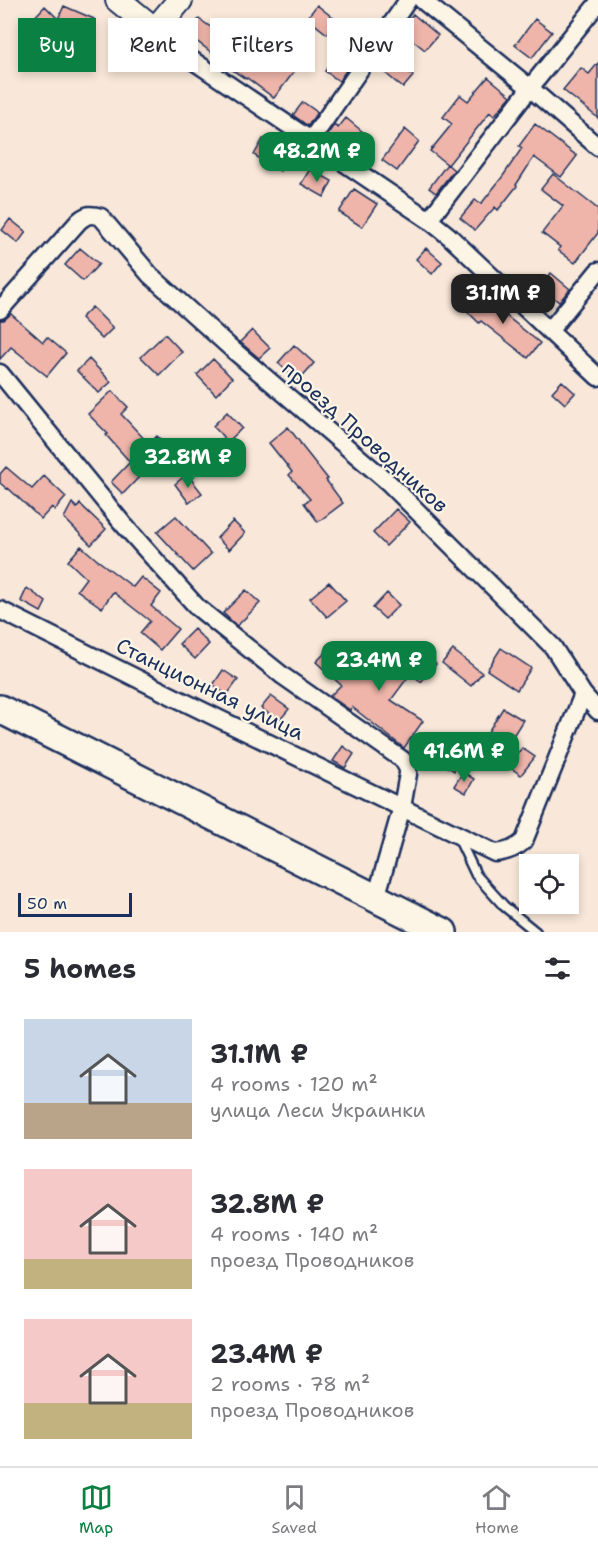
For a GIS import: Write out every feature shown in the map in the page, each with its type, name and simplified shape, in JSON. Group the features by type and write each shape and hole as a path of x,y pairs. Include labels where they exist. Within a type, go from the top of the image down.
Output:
{"main road":[{"path":"118,0 140,18"},
{"path":"165,18 180,0"},
{"path":"0,709 443,932"}],"street":[{"path":"311,140 408,0"},
{"path":"422,0 598,147"},
{"path":"429,220 598,3"},
{"path":"198,64 429,220 449,236 598,377"},
{"name":"проезд Проводников","path":"0,310 79,221 87,215 101,216 150,275 232,349 389,483 553,647 583,694 598,711"},
{"path":"549,330 598,271"},
{"path":"0,373 123,524 197,607 283,676 403,760 408,774 402,807 376,898"},
{"name":"Станционная улица","path":"0,610 174,698 495,853 516,848 524,841 583,694"}],"lane":[{"path":"456,834 476,875 504,906 536,932"}],"building":[{"path":"317,5 333,18 327,18 327,34 315,24 315,18 307,18"},
{"path":"45,6 57,18 34,18"},
{"path":"64,6 92,18 58,18"},
{"path":"413,14 438,35 425,50 414,41 414,18 410,18"},
{"path":"535,19 552,32 532,58 515,45"},
{"path":"198,20 210,27 210,51 198,42"},
{"path":"598,63 598,118 563,90 581,68 589,74"},
{"path":"327,68 327,72 345,72 339,81 325,71"},
{"path":"235,72 294,72 274,98"},
{"path":"384,72 408,72 413,76 403,88"},
{"path":"488,77 511,96 494,116 490,112 448,165 430,151 452,124 443,117 460,95 468,101"},
{"path":"303,102 317,112 308,126 293,115"},
{"path":"346,118 368,136 352,155 327,135 334,125 338,128"},
{"path":"535,124 577,156 561,177 534,157 517,186 498,210 495,207 475,230 460,218 475,200 481,204 522,148 519,146"},
{"path":"405,129 419,141 397,171 382,160"},
{"path":"263,139 289,155 280,171 254,155"},
{"path":"447,164 454,170 436,193 429,188"},
{"path":"310,169 332,181 324,197 301,184"},
{"path":"553,174 598,209 598,233 575,263 558,250 560,247 542,233 563,206 541,189"},
{"path":"354,189 377,204 362,227 339,212"},
{"path":"10,219 26,232 18,243 2,230"},
{"path":"80,248 99,264 83,281 65,265"},
{"path":"426,248 442,262 432,274 416,259"},
{"path":"551,273 570,289 559,302 539,286"},
{"path":"489,291 500,302 495,307 540,343 528,358 481,321 479,323 468,312"},
{"path":"92,307 113,328 102,339 81,318"},
{"path":"11,314 43,342 47,337 66,353 47,376 11,347 0,359 0,320 4,320"},
{"path":"252,330 270,348 259,358 240,342"},
{"path":"165,334 182,352 159,375 141,357"},
{"path":"294,345 314,363 298,381 278,363"},
{"path":"89,359 111,382 99,393 77,371"},
{"path":"213,359 232,378 216,395 197,375"},
{"path":"562,381 575,393 565,404 552,392"},
{"path":"112,391 128,407 121,414 149,444 157,436 167,446 138,474 140,476 123,494 111,482 130,462 106,435 108,434 88,414"},
{"path":"227,412 242,428 228,442 213,426"},
{"path":"288,427 328,479 326,480 343,503 318,522 304,503 310,499 289,475 292,472 269,443"},
{"path":"6,467 32,489 44,476 66,497 55,510 52,507 41,519 0,483 0,474"},
{"path":"187,474 202,493 189,503 175,484"},
{"path":"72,503 77,508 80,504 106,529 91,545 64,518"},
{"path":"396,509 410,522 386,546 373,533"},
{"path":"176,516 211,554 193,571 157,532"},
{"path":"233,521 245,533 229,550 217,538"},
{"path":"81,546 133,587 141,577 161,593 151,606 178,629 160,650 140,633 150,621 113,592 102,608 77,590 86,578 68,561"},
{"path":"329,582 346,601 327,617 310,598"},
{"path":"27,588 46,602 41,612 21,601"},
{"path":"246,590 260,603 237,626 223,613"},
{"path":"387,593 399,605 385,619 373,608"},
{"path":"194,629 209,644 195,659 179,644"},
{"path":"414,645 436,664 421,682 411,673 391,700 423,721 404,748 352,707 350,710 330,696 341,685 316,662 330,648 353,670 357,665 377,683 383,675 387,677"},
{"path":"501,648 531,668 517,690 487,670"},
{"path":"453,650 482,673 471,686 442,663"},
{"path":"223,670 238,680 227,695 213,685"},
{"path":"271,696 289,709 279,721 261,708"},
{"path":"503,708 523,720 506,747 486,735"},
{"path":"457,737 470,744 454,771 442,763"},
{"path":"343,746 354,754 345,768 333,761"},
{"path":"522,748 535,757 521,775 508,766"},
{"path":"463,772 474,779 466,793 454,786"}]}
